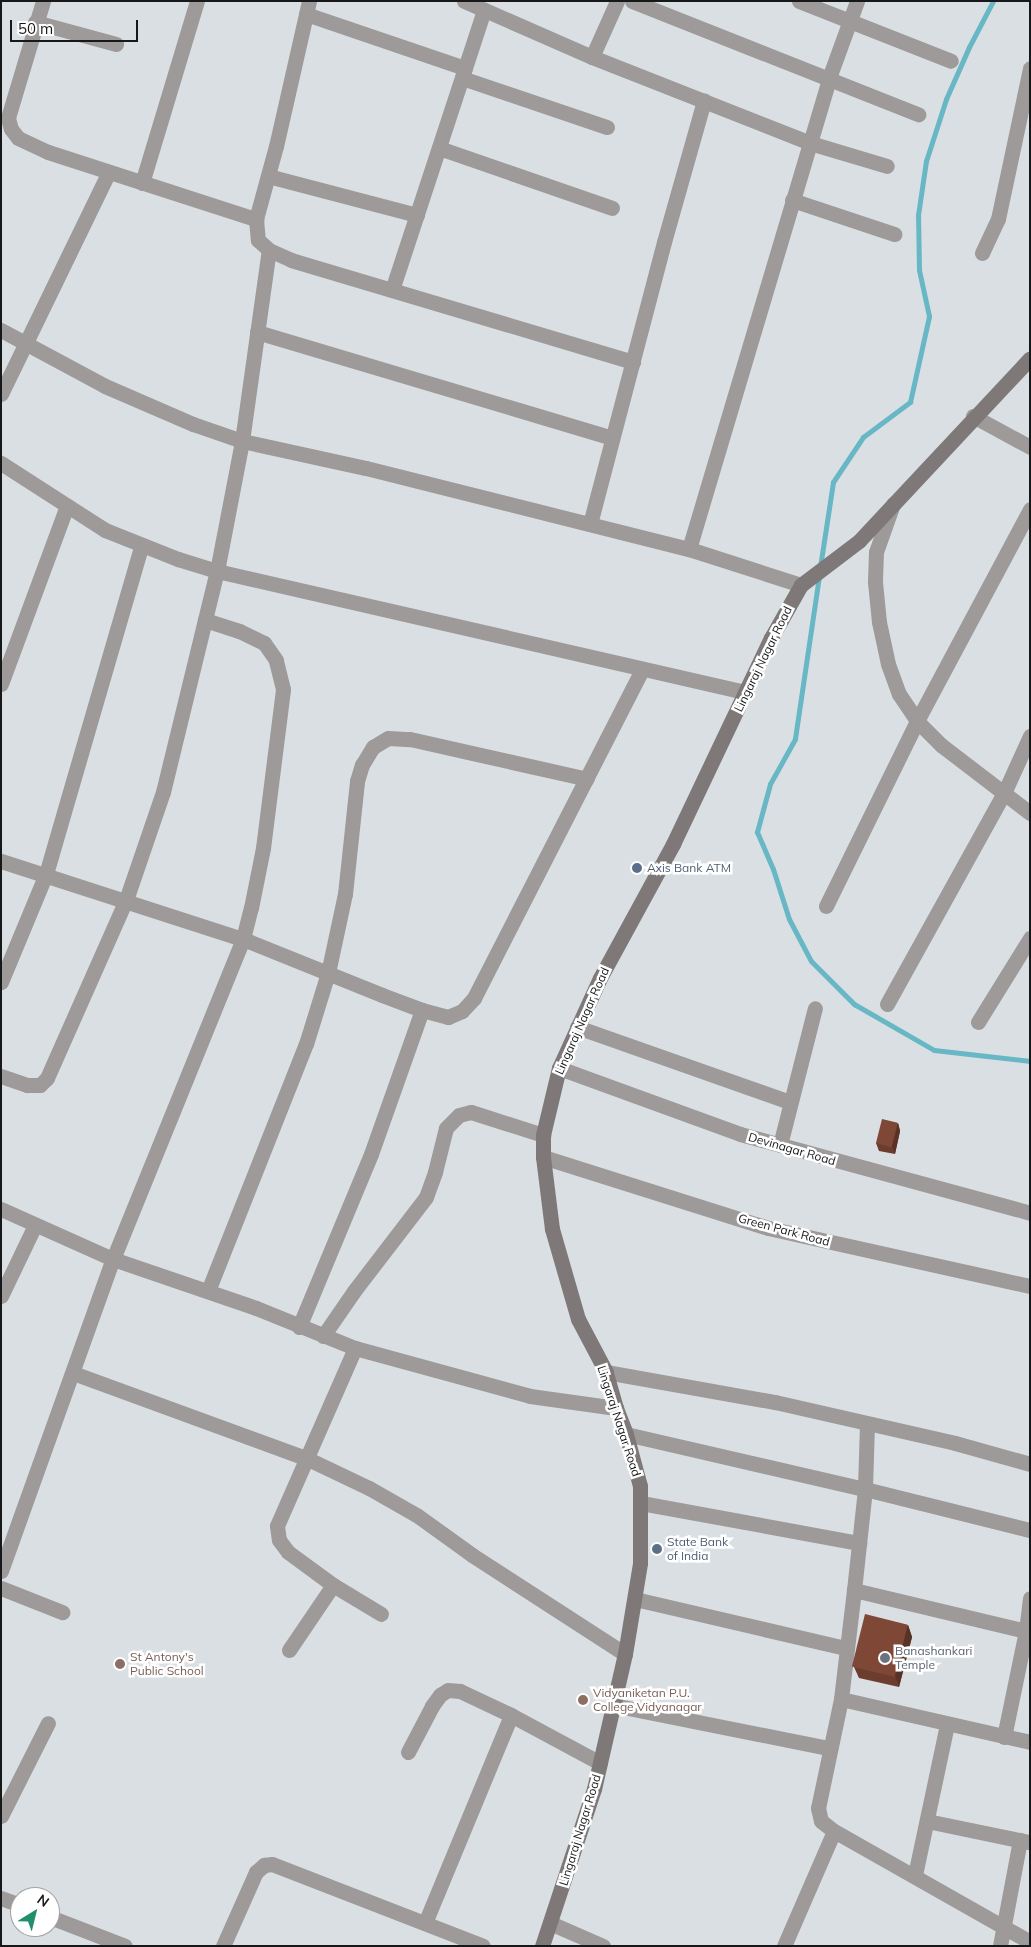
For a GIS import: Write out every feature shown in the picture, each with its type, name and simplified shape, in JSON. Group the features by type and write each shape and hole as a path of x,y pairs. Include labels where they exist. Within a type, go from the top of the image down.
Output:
{"street":[{"path":"43,1 35,22 8,118 11,129 18,138 32,146 256,220"},
{"path":"142,183 197,1"},
{"path":"464,1 592,57 810,143 887,166"},
{"path":"592,57 617,1"},
{"path":"632,1 918,114"},
{"path":"799,1 951,61"},
{"path":"689,549 829,78 857,1"},
{"path":"607,127 464,73 307,8 256,220 258,240 269,250 291,260 633,362"},
{"path":"392,290 484,10"},
{"path":"35,22 116,44"},
{"path":"982,253 998,219 1030,68"},
{"path":"590,524 704,101"},
{"path":"439,148 612,208"},
{"path":"1,394 109,172"},
{"path":"268,176 417,215"},
{"path":"792,200 894,234"},
{"path":"1,1076 27,1085 40,1085 47,1078 126,900 163,792 217,571 242,441 269,250"},
{"path":"1,330 105,386 193,424 242,441 375,471 590,524 807,581"},
{"path":"257,332 612,438"},
{"name":"Lingaraj Nagar Road","path":"542,1946 594,1789 625,1654 640,1563 640,1486 606,1372 578,1319 552,1229 543,1157 543,1134 559,1068 600,978 695,800 782,618 807,581 859,541 973,416 1030,358"},
{"path":"973,416 1030,447"},
{"path":"1,463 104,530 141,546 217,571 441,620 745,692"},
{"path":"893,504 876,552 875,582 878,612 888,664 899,694 917,721 941,745 1030,813"},
{"path":"1,684 67,506"},
{"path":"826,906 917,721 1030,509"},
{"path":"1,982 46,874 141,546"},
{"path":"1,1571 113,1259 243,938 263,848 283,689 276,660 264,643 239,631 205,620"},
{"path":"1,861 243,938 422,1010 448,1017 462,1011 474,998 642,669"},
{"path":"886,1004 1004,793 1030,736"},
{"path":"208,1292 306,1044 328,973 345,894 357,781 362,765 373,748 388,738 410,739 587,779"},
{"path":"978,1022 1030,938"},
{"path":"780,1146 815,1008"},
{"path":"299,1327 371,1154 422,1010"},
{"path":"577,1027 790,1102"},
{"name":"Devinagar Road","path":"559,1068 740,1134 1030,1214"},
{"path":"324,1336 354,1291 426,1198 435,1172 446,1128 459,1115 471,1112 543,1134"},
{"name":"Green Park Road","path":"543,1157 768,1228 1030,1286"},
{"path":"1,1209 113,1259 256,1308 299,1327 355,1348 530,1396 616,1408"},
{"path":"1,1296 36,1225"},
{"path":"355,1348 308,1459 277,1526 279,1540 288,1552 333,1585 381,1614"},
{"path":"606,1372 775,1402 955,1443 1030,1464"},
{"path":"73,1373 308,1459 370,1488 418,1516 472,1555 625,1654"},
{"path":"867,1424 865,1489 854,1590 841,1700 829,1748 818,1808 821,1821 834,1831 915,1875 1004,1929 1030,1942"},
{"path":"626,1434 865,1489 1030,1530"},
{"path":"641,1503 859,1543"},
{"path":"289,1650 333,1585"},
{"path":"1,1588 62,1612"},
{"path":"854,1590 1028,1632"},
{"path":"1004,1737 1028,1632 1030,1598"},
{"path":"635,1599 846,1648"},
{"path":"408,1752 432,1706 440,1695 448,1690 460,1691 511,1715 600,1763"},
{"path":"841,1700 1030,1742"},
{"path":"613,1705 829,1748"},
{"path":"425,1923 511,1715"},
{"path":"1,1816 48,1723"},
{"path":"915,1875 947,1724"},
{"path":"927,1821 1025,1841 1000,1946"},
{"path":"784,1946 834,1831"},
{"path":"223,1946 256,1872 264,1865 272,1864 484,1946"},
{"path":"60,1921 126,1946"},
{"path":"550,1923 603,1946"}],"building":[{"path":"882,1119 898,1123 891,1147 876,1143"},
{"name":"Banashankari Temple","path":"865,1614 908,1625 895,1677 852,1666"}],"waterway":[{"path":"820,567 833,482 863,437 910,402 929,316 919,270 918,215 926,161 946,99 969,47 993,1"},
{"path":"819,576 795,739 770,784 757,832 773,869 789,919 811,961 854,1004 934,1050 1030,1061"}],"place":[{"name":"Axis Bank ATM","path":"637,868"},
{"name":"State Bank of India","path":"657,1549"},
{"name":"Banashankari Temple","path":"885,1658"},
{"name":"St Antony's Public School","path":"120,1664"},
{"name":"Vidyaniketan P.U. College Vidyanagar","path":"583,1700"}]}
